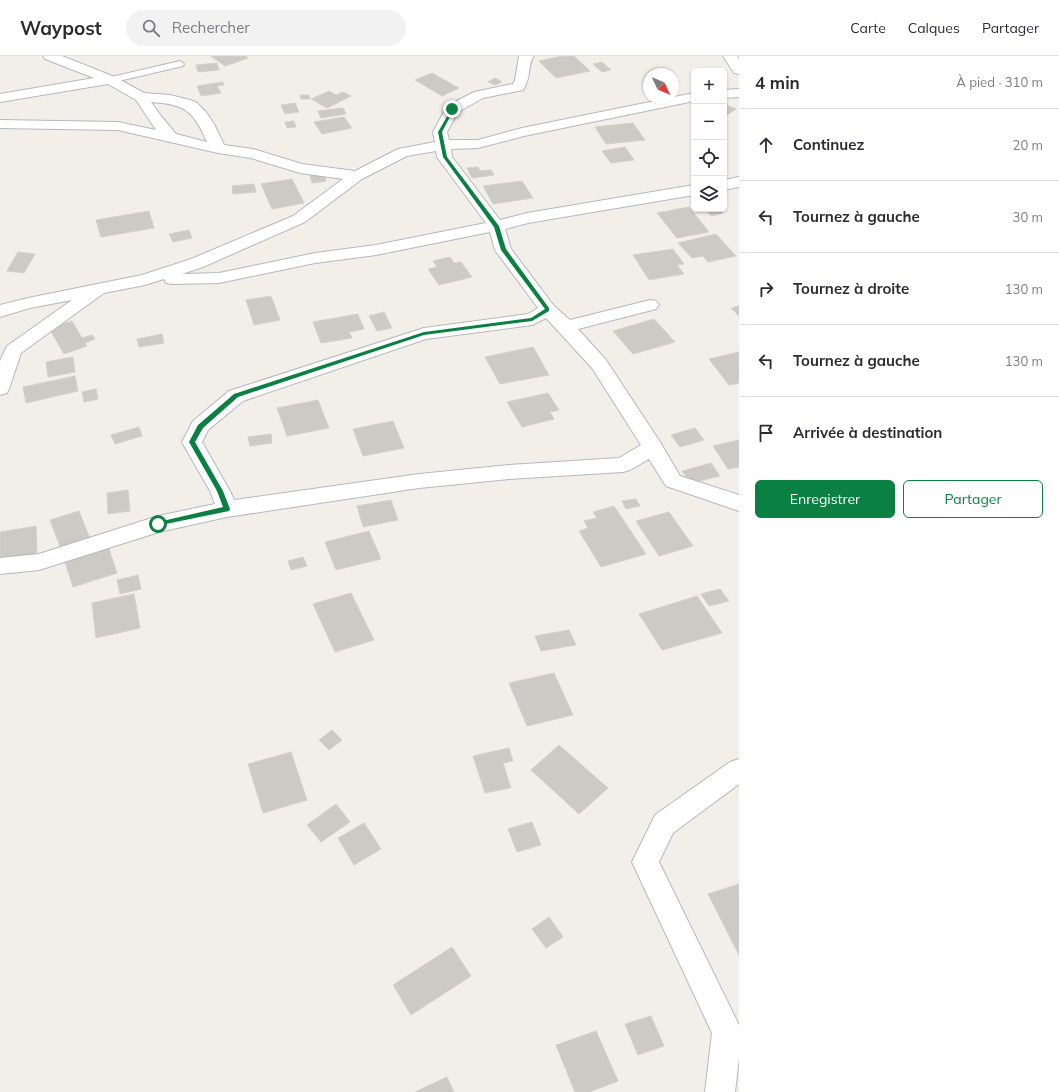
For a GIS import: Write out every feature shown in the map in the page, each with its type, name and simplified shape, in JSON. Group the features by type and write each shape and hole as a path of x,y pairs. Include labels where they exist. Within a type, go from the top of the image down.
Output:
{"street":[{"path":"50,56 110,80 140,97 182,102 197,110 208,127 218,149"},
{"path":"527,56 525,57 522,80 518,87 478,95 452,109 440,132 445,157 496,226 503,250 548,310 566,327 599,364 673,482 739,503"},
{"path":"730,56 739,70"},
{"path":"0,98 110,80"},
{"path":"727,94 739,93"},
{"path":"140,97 171,137"},
{"path":"0,311 28,303 145,280 197,264 299,219 357,176 403,152 443,145 478,144 522,132 691,98"},
{"path":"0,124 118,126 218,149 253,154 300,168 357,176"},
{"path":"727,184 739,182"},
{"path":"145,280 220,278 315,258 376,250 542,216 691,191"},
{"path":"0,389 13,350 99,289"},
{"path":"566,327 650,305"},
{"path":"227,509 220,491 192,442 200,426 236,396 424,334 532,319 548,310"},
{"path":"0,566 39,562 158,524 227,509 419,481 509,472 623,466 653,448"},
{"path":"720,1092 727,1032 646,862 664,824 739,770"}],"lane":[{"path":"110,80 180,64"}],"building":[{"path":"211,56 246,56 248,58 225,66"},
{"path":"562,56 574,56 590,71 556,78 539,61"},
{"path":"602,62 611,70 602,72 593,64"},
{"path":"217,63 219,70 198,72 196,65"},
{"path":"432,73 459,88 442,96 415,80"},
{"path":"495,78 502,82 495,85 488,82"},
{"path":"223,82 224,85 217,86 221,93 201,96 197,86"},
{"path":"329,91 336,95 343,92 351,96 327,108 311,99"},
{"path":"300,95 309,95 310,99 301,99"},
{"path":"295,103 299,112 285,114 281,105"},
{"path":"727,105 736,109 727,115"},
{"path":"343,108 346,114 321,118 318,111"},
{"path":"344,117 352,128 322,134 314,122"},
{"path":"294,121 296,127 287,128 285,122"},
{"path":"633,123 645,140 606,144 595,127"},
{"path":"625,147 634,160 611,163 602,151"},
{"path":"478,167 480,171 491,170 494,175 472,178 467,168"},
{"path":"324,174 326,181 312,183 310,176"},
{"path":"292,179 304,203 272,209 261,184"},
{"path":"522,181 533,198 493,204 483,186"},
{"path":"254,184 256,192 233,194 232,186"},
{"path":"689,207 691,212 693,212 709,232 677,238 657,213"},
{"path":"149,211 154,228 101,237 96,220"},
{"path":"708,212 723,213 711,216"},
{"path":"189,230 192,238 173,242 169,234"},
{"path":"716,234 736,256 708,262 703,256 692,258 678,243"},
{"path":"673,249 684,264 677,265 684,274 649,280 633,255"},
{"path":"18,252 35,254 24,273 7,271"},
{"path":"450,257 454,263 461,262 472,277 439,285 428,269 437,267 433,261"},
{"path":"271,296 280,320 254,325 246,300"},
{"path":"739,306 739,316 731,308"},
{"path":"384,312 392,328 377,331 369,316"},
{"path":"358,314 364,329 349,332 352,338 321,343 313,322"},
{"path":"654,319 675,342 633,354 613,331"},
{"path":"72,321 82,338 92,335 95,339 85,343 87,346 64,354 49,328"},
{"path":"162,334 164,343 139,347 137,339"},
{"path":"533,347 549,375 500,384 485,357"},
{"path":"739,352 739,383 729,385 709,359"},
{"path":"73,357 75,372 48,377 46,362"},
{"path":"75,376 78,391 26,403 23,387"},
{"path":"96,389 98,399 84,402 82,392"},
{"path":"548,393 559,410 550,412 554,419 522,427 507,402"},
{"path":"318,400 329,428 287,436 277,408"},
{"path":"393,421 404,448 363,456 353,429"},
{"path":"139,427 142,436 115,444 111,435"},
{"path":"695,428 704,440 680,447 671,435"},
{"path":"271,434 272,443 250,446 248,437"},
{"path":"739,440 739,467 728,469 713,446"},
{"path":"711,463 720,476 691,483 682,471"},
{"path":"128,490 130,511 108,514 107,493"},
{"path":"636,499 640,506 626,509 622,501"},
{"path":"391,500 398,520 363,527 357,506"},
{"path":"614,506 646,554 601,567 579,531 588,528 584,521 597,518 593,512"},
{"path":"79,511 90,539 61,549 50,520"},
{"path":"669,512 693,546 659,556 636,521"},
{"path":"36,526 37,554 0,561 0,532"},
{"path":"369,531 381,559 336,570 325,542"},
{"path":"108,546 117,573 73,587 64,559"},
{"path":"303,557 307,566 291,570 288,561"},
{"path":"138,575 141,589 120,594 117,580"},
{"path":"720,589 729,601 709,606 701,594"},
{"path":"351,593 374,640 335,652 313,604"},
{"path":"134,594 140,628 96,638 92,603"},
{"path":"697,596 722,633 662,650 639,614"},
{"path":"569,630 576,645 541,651 535,636"},
{"path":"554,673 573,715 527,726 509,683"},
{"path":"332,730 342,740 329,750 319,740"},
{"path":"559,745 608,788 579,814 531,770"},
{"path":"509,748 513,761 503,763 511,788 485,793 473,756"},
{"path":"291,752 307,800 263,813 248,764"},
{"path":"336,804 350,822 321,842 307,825"},
{"path":"532,822 541,845 517,852 508,829"},
{"path":"364,823 381,849 354,865 338,838"},
{"path":"739,884 739,955 708,894"},
{"path":"549,917 563,937 546,948 532,929"},
{"path":"452,947 471,976 411,1015 393,985"},
{"path":"651,1016 664,1046 638,1055 625,1024"},
{"path":"596,1031 618,1081 589,1092 575,1092 556,1045"},
{"path":"447,1077 454,1092 415,1092"}],"route":[{"path":"158,524 227,509 220,491 192,442 200,426 236,396 424,334 532,319 548,310 503,250 496,226 445,157 440,132 452,109"}]}
